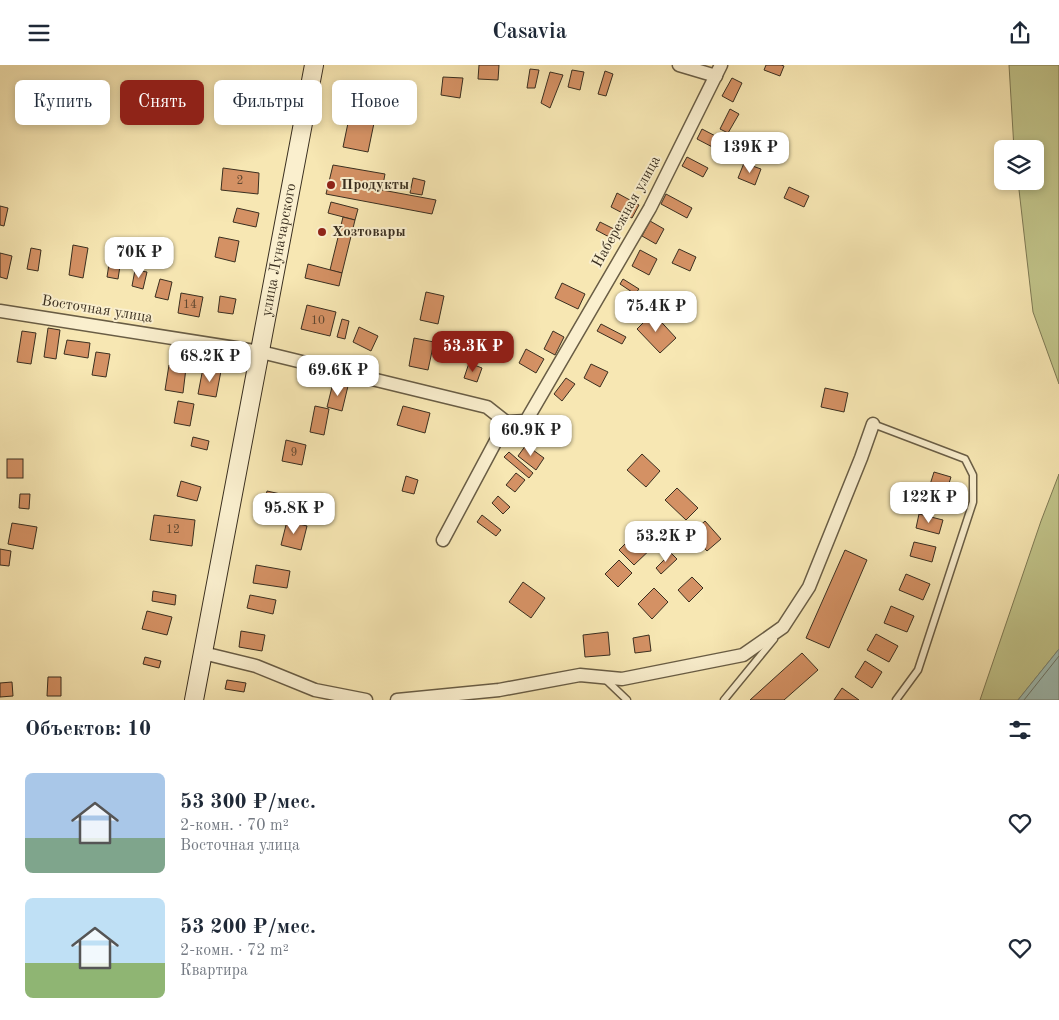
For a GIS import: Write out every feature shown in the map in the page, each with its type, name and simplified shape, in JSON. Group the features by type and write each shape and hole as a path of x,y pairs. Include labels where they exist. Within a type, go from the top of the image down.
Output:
{"main road":[{"name":"улица Луначарского","path":"194,700 314,65"}],"street":[{"path":"679,65 718,70"},
{"name":"Набережная улица","path":"506,422 526,421 650,207 718,70"},
{"name":"Восточная улица","path":"0,311 261,351 487,407 506,422"},
{"path":"444,539 506,422"},
{"path":"397,700 499,690 580,675 622,679 743,655 783,627 809,587 873,424"},
{"path":"203,653 256,666 316,690 366,700"}],"lane":[{"path":"873,424 965,459 973,475 973,503 918,670 896,700"},
{"path":"724,700 783,627"},
{"path":"603,677 627,700"}],"green space":[{"path":"1009,65 1059,65 1059,384 1033,312 1019,190 1044,190 1044,140 1013,140"},
{"path":"1059,474 1059,649 1018,700 980,700 1041,521"}],"water":[{"path":"1059,649 1059,700 1018,700"}],"building":[{"path":"479,65 499,65 498,80 478,79"},
{"path":"766,65 784,66 780,76 764,70"},
{"path":"530,69 539,70 535,88 527,88"},
{"path":"572,70 584,72 580,90 568,87"},
{"path":"605,71 613,74 606,96 598,94"},
{"path":"550,72 563,75 550,108 541,103"},
{"path":"443,77 463,78 460,98 441,95"},
{"path":"732,78 742,83 733,102 722,96"},
{"path":"730,109 739,114 728,133 720,129"},
{"path":"348,125 374,125 368,152 343,147"},
{"path":"702,129 727,142 722,152 697,139"},
{"path":"687,157 708,168 703,177 682,166"},
{"path":"744,163 761,169 755,185 738,178"},
{"path":"333,165 385,174 382,190 436,200 432,214 326,194"},
{"path":"223,168 259,173 258,194 221,190"},
{"path":"413,178 425,181 422,195 410,193"},
{"path":"789,187 809,196 804,207 784,198"},
{"path":"617,193 639,205 632,218 611,207"},
{"path":"666,194 692,208 687,218 661,204"},
{"path":"331,202 358,209 355,220 328,213"},
{"path":"0,206 8,208 4,226 0,225"},
{"path":"237,208 259,213 256,227 233,222"},
{"path":"343,217 355,220 342,273 330,270"},
{"path":"650,221 664,229 656,244 642,236"},
{"path":"600,222 618,231 613,239 596,230"},
{"path":"219,237 239,241 235,262 215,257"},
{"path":"73,245 88,248 83,278 69,275"},
{"path":"31,248 41,250 38,271 27,269"},
{"path":"679,249 696,257 690,271 672,263"},
{"path":"640,250 657,259 649,275 632,266"},
{"path":"111,251 122,253 118,279 107,277"},
{"path":"0,253 12,256 7,279 0,277"},
{"path":"308,264 342,273 339,286 305,278"},
{"path":"135,270 147,272 143,289 132,286"},
{"path":"160,279 172,282 168,300 155,297"},
{"path":"623,279 639,289 635,294 620,284"},
{"path":"562,283 585,294 578,309 555,298"},
{"path":"426,292 444,296 438,324 420,320"},
{"path":"181,293 203,297 199,317 178,313"},
{"path":"220,296 236,299 233,314 218,312"},
{"path":"307,305 336,312 330,336 301,329"},
{"path":"653,313 676,338 660,353 637,329"},
{"path":"342,319 349,321 345,339 337,337"},
{"path":"601,324 626,337 622,344 597,331"},
{"path":"359,327 378,336 371,351 353,342"},
{"path":"48,328 60,330 56,359 44,357"},
{"path":"22,331 36,333 31,364 17,362"},
{"path":"553,331 564,337 555,355 544,349"},
{"path":"414,338 434,342 428,370 409,366"},
{"path":"67,340 90,343 88,358 64,354"},
{"path":"526,349 544,359 536,373 519,363"},
{"path":"96,352 110,354 106,377 92,375"},
{"path":"469,363 482,368 477,382 464,378"},
{"path":"591,364 608,372 600,387 584,378"},
{"path":"169,365 186,368 183,393 165,390"},
{"path":"203,368 221,371 216,397 198,394"},
{"path":"566,378 575,384 562,401 554,394"},
{"path":"333,383 348,386 342,411 327,407"},
{"path":"825,388 848,393 844,412 821,407"},
{"path":"178,401 194,404 190,426 174,423"},
{"path":"315,406 329,409 324,435 310,432"},
{"path":"403,406 430,413 425,433 397,425"},
{"path":"193,437 209,441 207,450 191,446"},
{"path":"286,440 306,445 302,465 282,461"},
{"path":"526,445 544,458 536,470 518,456"},
{"path":"509,452 533,473 529,478 504,457"},
{"path":"642,454 660,471 646,487 627,470"},
{"path":"7,459 23,459 23,478 7,478"},
{"path":"934,472 951,477 945,496 928,491"},
{"path":"516,473 525,480 515,492 506,485"},
{"path":"406,476 418,480 414,494 402,491"},
{"path":"181,481 201,487 197,501 177,496"},
{"path":"677,488 698,508 686,520 665,500"},
{"path":"267,491 285,495 280,517 262,513"},
{"path":"20,494 30,494 29,509 19,508"},
{"path":"498,496 510,507 503,514 492,503"},
{"path":"919,514 943,520 939,534 916,528"},
{"path":"154,515 195,520 192,546 150,540"},
{"path":"482,515 501,530 496,536 477,522"},
{"path":"287,521 307,526 301,550 281,545"},
{"path":"705,521 721,539 707,551 691,534"},
{"path":"12,523 37,527 33,549 8,544"},
{"path":"641,528 656,544 634,565 619,550"},
{"path":"914,542 936,547 932,562 910,556"},
{"path":"0,549 11,551 9,566 0,565"},
{"path":"845,550 867,560 829,648 806,638"},
{"path":"671,553 677,559 661,574 656,568"},
{"path":"619,560 632,573 618,587 605,574"},
{"path":"256,565 290,571 287,588 253,583"},
{"path":"906,574 930,584 923,600 899,590"},
{"path":"692,577 703,588 689,602 678,590"},
{"path":"523,582 545,598 531,618 509,602"},
{"path":"654,588 668,602 652,619 638,604"},
{"path":"153,591 176,595 175,605 152,601"},
{"path":"250,595 276,600 273,614 247,608"},
{"path":"891,606 914,616 907,632 884,623"},
{"path":"147,611 172,617 167,635 142,629"},
{"path":"241,631 265,635 262,651 239,647"},
{"path":"608,632 610,655 585,657 583,635"},
{"path":"876,634 898,646 889,662 867,650"},
{"path":"649,635 651,651 635,653 633,638"},
{"path":"802,653 818,670 784,700 750,700"},
{"path":"145,657 161,661 159,668 143,664"},
{"path":"865,661 882,672 872,688 855,677"},
{"path":"48,677 61,677 61,696 47,696"},
{"path":"227,680 246,683 244,692 225,689"},
{"path":"12,682 13,696 0,697 0,683"},
{"path":"842,688 859,700 834,700"}],"place":[{"name":"Продукты","path":"331,185"},
{"name":"Хозтовары","path":"322,232"}]}
